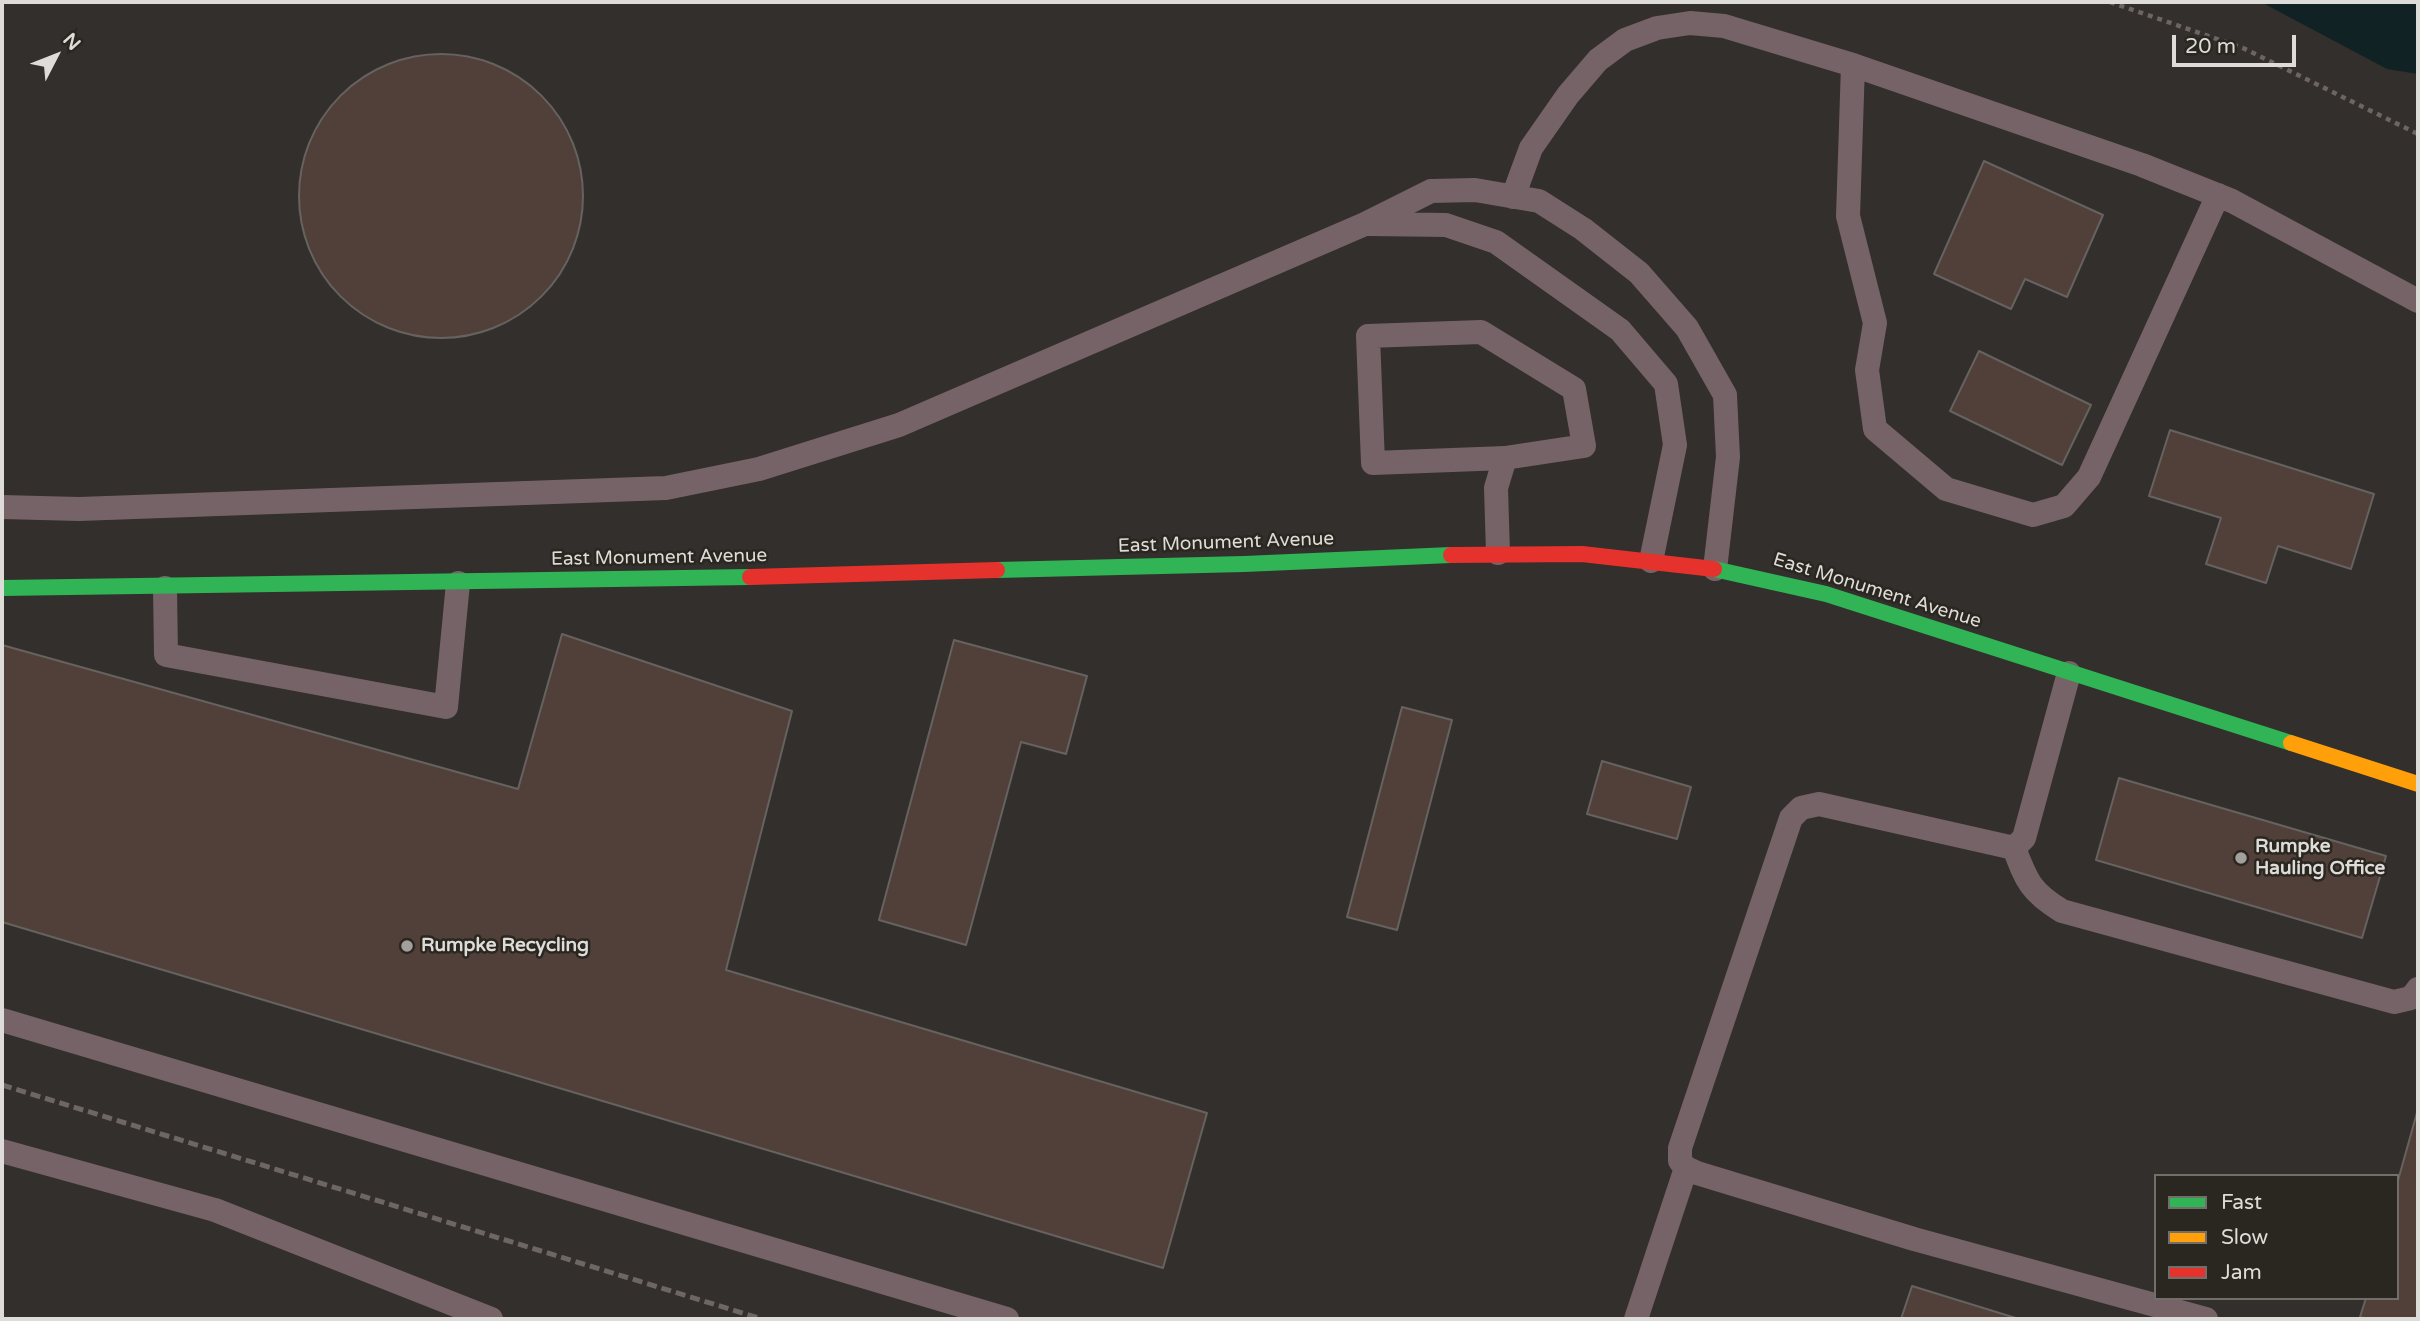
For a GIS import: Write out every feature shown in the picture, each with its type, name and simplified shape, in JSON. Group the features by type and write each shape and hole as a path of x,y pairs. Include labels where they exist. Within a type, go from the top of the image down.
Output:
{"street":[{"name":"East Monument Avenue","path":"2,589 458,583 1217,565 1498,553 1582,554 1715,569 1825,594 2418,784"}],"lane":[{"path":"1513,197 1531,148 1568,94 1598,60 1625,40 1657,28 1690,23 1724,26 1853,65 2142,165 2218,195 2418,301"},
{"path":"1853,65 1848,216 1875,323 1867,370 1875,429 1946,489 2033,514 2064,506 2089,477 2218,195"},
{"path":"2,507 79,509 666,488 746,472 899,425 1365,224 1431,191 1475,190 1539,201 1583,229 1639,273 1687,328 1725,395 1728,457 1715,569"},
{"path":"1365,224 1446,225 1496,242 1620,330 1666,384 1675,445 1651,561"},
{"path":"1481,332 1574,389 1584,446 1505,458 1373,463 1368,336 1481,332"},
{"path":"1498,553 1496,488 1505,458"},
{"path":"165,588 166,656 446,707 458,583"},
{"path":"2014,848 2024,838 2069,673"},
{"path":"2014,848 1819,804 1801,808 1791,818 1680,1148 1680,1161 1686,1168 1914,1239 2206,1319"},
{"path":"2014,848 2025,877 2039,897 2062,911 2393,1002 2411,998 2418,989"},
{"path":"2,1020 1007,1319"},
{"path":"2,1151 215,1210 491,1319"},
{"path":"1636,1319 1686,1168"}],"path":[{"path":"2110,2 2243,48 2418,134"}],"shaded area":[{"path":"2261,2 2418,2 2418,74 2387,69"}],"building":[{"path":"455,54 469,56 508,70 542,95 567,129 573,142 581,168 581,224 573,250 567,263 542,297 508,322 495,328 469,336 427,338 413,336 374,322 340,297 315,263 309,250 301,224 299,182 301,168 315,129 340,95 374,70 387,64 413,56"},
{"path":"1984,161 2103,215 2067,297 2025,279 2011,309 1934,274"},
{"path":"1979,351 2091,405 2062,465 1950,411"},
{"path":"2170,430 2374,494 2351,569 2278,546 2266,583 2206,564 2221,518 2149,496"},
{"name":"Rumpke Recycling","path":"562,634 792,711 726,970 1207,1113 1163,1268 2,922 2,645 518,789"},
{"path":"954,640 1087,676 1066,754 1021,742 966,945 879,920"},
{"path":"1402,707 1452,720 1397,930 1347,917"},
{"path":"1602,761 1691,787 1677,839 1587,814"},
{"name":"Rumpke Hauling Office","path":"2119,778 2386,856 2362,938 2096,860"},
{"path":"2418,1109 2418,1319 2367,1319 2360,1317 2365,1300 2399,1300 2399,1177"},
{"path":"1912,1286 2019,1319 1901,1319"}],"railway":[{"path":"2,1085 762,1319"}],"traffic: fast":[{"path":"997,570 1244,564 1451,555"},
{"path":"1714,569 1826,594 2291,743"},
{"path":"2,588 750,577"}],"traffic: slow":[{"path":"2291,743 2418,784"}],"traffic: jam":[{"path":"1451,555 1582,554 1714,569"},
{"path":"750,577 997,570"}],"place":[{"name":"Rumpke Hauling Office","path":"2241,858"},
{"name":"Rumpke Recycling","path":"407,946"}]}
